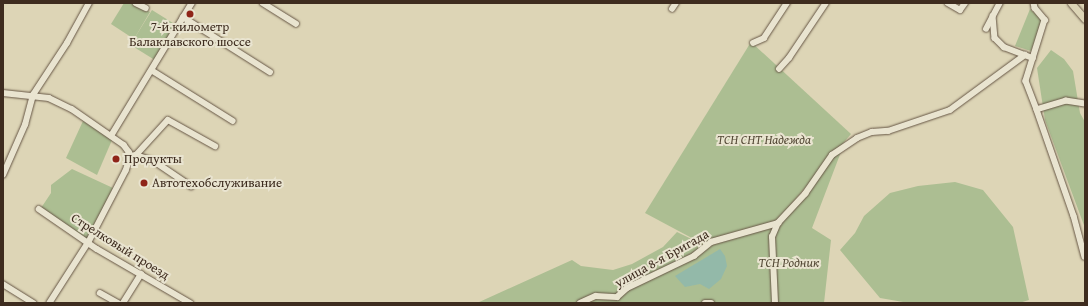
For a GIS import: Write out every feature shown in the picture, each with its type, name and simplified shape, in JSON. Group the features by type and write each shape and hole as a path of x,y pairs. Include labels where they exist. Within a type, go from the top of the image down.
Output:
{"main road":[{"path":"1071,3 1085,20"}],"street":[{"path":"3,175 25,125 33,95 67,43 89,3"},
{"path":"136,3 146,8"},
{"path":"111,136 153,71 192,3"},
{"path":"263,3 296,24"},
{"path":"672,9 676,3"},
{"path":"754,43 764,38 787,3"},
{"path":"778,69 794,52 826,3"},
{"path":"948,3 960,10 965,3"},
{"path":"986,29 1000,3"},
{"path":"1034,3 1034,8 1045,20 1026,81 1074,216 1085,257"},
{"path":"993,16 995,38 1004,47 1033,58"},
{"path":"183,17 270,72"},
{"path":"775,303 772,237 778,223 805,194 832,155 857,138 872,132 888,131 950,110 1025,55"},
{"path":"153,71 232,121"},
{"path":"3,93 33,95 49,98 72,109 124,145 133,156 154,161 191,186"},
{"path":"1037,110 1066,101 1085,104"},
{"path":"50,303 89,242 133,156 168,120 216,146"},
{"name":"Стрелковый проезд","path":"38,208 89,242 190,303"},
{"name":"улица 8-я Бригада","path":"580,303 596,296 617,297 627,288 694,256 711,242 778,223"},
{"path":"123,303 141,274"},
{"path":"3,284 33,303"},
{"path":"100,293 118,303"},
{"path":"705,303 711,303"}],"green space":[{"path":"124,3 133,3 150,12 134,39 111,24"},
{"path":"1030,9 1042,20 1031,51 1015,46"},
{"path":"152,10 176,25 154,60 130,45"},
{"name":"ТСН СНТ Надежда","path":"751,42 851,134 776,222 703,244 645,213"},
{"path":"1051,50 1064,59 1073,71 1080,113 1085,122 1085,228 1045,120 1037,68"},
{"path":"83,121 112,140 97,175 66,158"},
{"name":"ТСН Родник","path":"844,144 812,228 831,240 824,303 477,303 572,260 581,266 613,270 632,264 663,247 677,232 704,245 774,225"},
{"path":"72,169 113,188 87,239 41,208 51,193 51,185"},
{"path":"955,182 983,190 1013,227 1029,300 1019,303 909,303 880,298 840,250 855,233 864,216 890,193 918,186"}],"shaded area":[{"path":"720,249 725,256 727,266 721,279 709,289 700,284 685,287 675,276"}],"place":[{"name":"7-й километр Балаклавского шоссе","path":"190,14"},
{"name":"Продукты","path":"116,159"},
{"name":"Автотехобслуживание","path":"144,183"}]}
